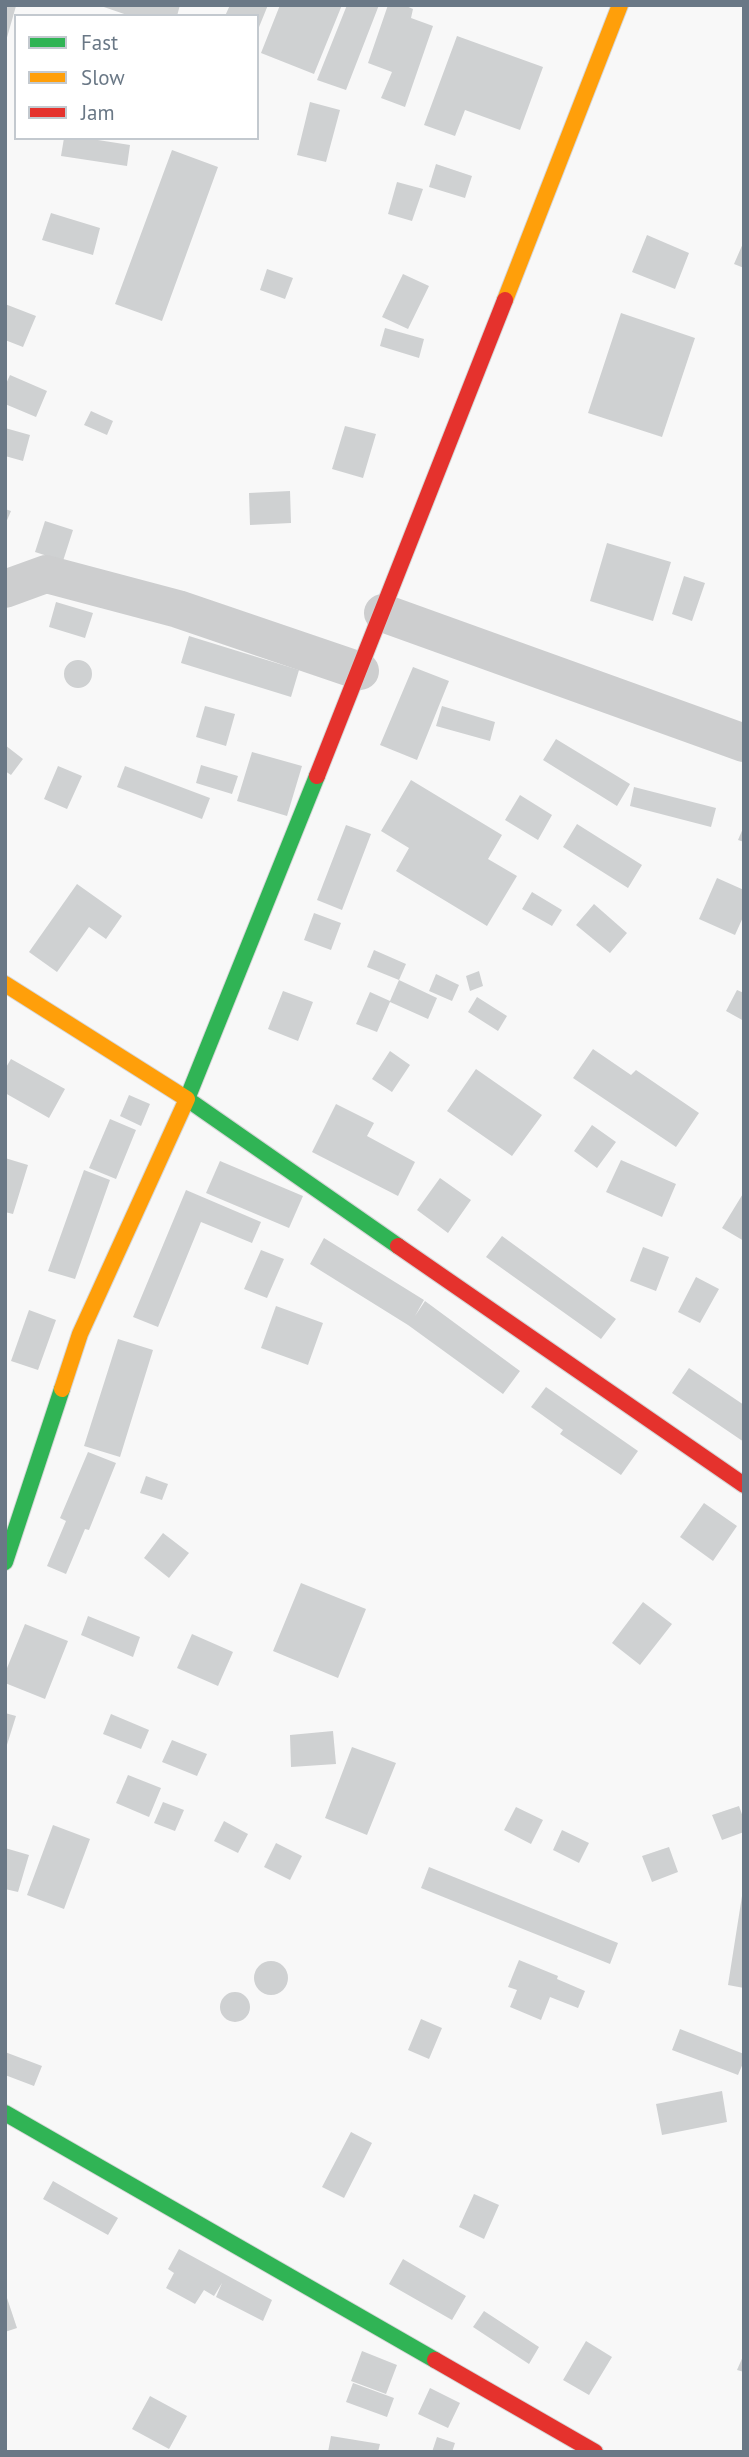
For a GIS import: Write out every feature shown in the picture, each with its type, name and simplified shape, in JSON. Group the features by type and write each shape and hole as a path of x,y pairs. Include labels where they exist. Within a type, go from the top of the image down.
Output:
{"main road":[{"path":"5,1562 80,1334 187,1098 383,613 620,5"},
{"path":"5,984 187,1098 744,1485"},
{"path":"5,2113 595,2452"}],"street":[{"path":"5,589 46,574 178,609 360,671"},
{"path":"383,613 744,743"}],"building":[{"path":"5,5 16,6 6,41 5,41"},
{"path":"180,5 178,14 124,14 101,6"},
{"path":"230,5 268,5 259,27 259,14 226,14"},
{"path":"280,5 342,5 314,74 261,53"},
{"path":"347,5 379,5 346,90 317,80"},
{"path":"388,5 404,5 413,9 411,18 433,26 405,107 381,98 392,72 368,63"},
{"path":"457,36 543,67 520,130 465,110 455,136 424,125"},
{"path":"310,102 340,110 326,162 297,155"},
{"path":"64,140 98,140 130,145 127,166 61,156"},
{"path":"172,150 218,167 162,321 115,304"},
{"path":"436,164 472,176 465,198 429,187"},
{"path":"397,182 423,189 412,221 388,214"},
{"path":"51,213 100,228 93,255 42,240"},
{"path":"647,235 689,253 675,289 632,272"},
{"path":"744,241 744,268 734,264"},
{"path":"267,269 293,278 285,299 260,290"},
{"path":"403,274 429,286 408,329 382,317"},
{"path":"5,304 36,316 23,347 5,340"},
{"path":"621,313 695,338 662,437 588,413"},
{"path":"385,328 424,339 419,358 380,346"},
{"path":"10,375 47,391 36,417 5,404 5,386"},
{"path":"91,411 113,421 107,435 84,425"},
{"path":"345,426 376,434 363,478 332,469"},
{"path":"5,428 30,435 23,461 5,456"},
{"path":"290,491 291,523 250,525 249,493"},
{"path":"5,509 11,511 5,525"},
{"path":"45,521 73,530 63,561 35,552"},
{"path":"607,543 671,562 653,621 590,601"},
{"path":"684,576 705,583 692,621 672,614"},
{"path":"56,602 93,613 85,638 49,627"},
{"path":"189,636 299,670 291,697 181,663"},
{"path":"78,660 88,664 92,674 88,684 78,688 68,684 64,674 68,664"},
{"path":"413,667 449,681 417,760 380,745"},
{"path":"205,706 235,714 226,746 196,737"},
{"path":"442,706 495,722 490,741 436,726"},
{"path":"556,739 630,784 617,806 543,760"},
{"path":"5,745 23,759 11,775 5,771"},
{"path":"252,752 302,766 287,816 237,801"},
{"path":"201,765 238,776 232,794 196,783"},
{"path":"58,766 82,776 67,809 44,799"},
{"path":"125,766 210,798 202,819 117,787"},
{"path":"411,780 502,835 488,859 517,876 487,926 396,871 409,848 381,831"},
{"path":"634,787 716,808 711,827 630,806"},
{"path":"520,795 552,815 538,840 505,820"},
{"path":"577,824 642,865 628,888 563,847"},
{"path":"346,825 371,834 342,910 317,900"},
{"path":"744,826 744,842 738,840"},
{"path":"717,878 744,890 744,915 735,935 699,919"},
{"path":"77,884 122,916 106,939 89,927 57,972 29,952"},
{"path":"532,892 562,910 552,926 522,909"},
{"path":"594,904 627,933 610,953 576,925"},
{"path":"314,913 341,923 331,950 304,940"},
{"path":"374,950 406,964 399,980 367,967"},
{"path":"479,971 483,986 470,991 466,976"},
{"path":"436,974 459,985 452,1001 429,991"},
{"path":"399,980 437,998 428,1019 390,1002 377,1032 356,1024 370,992 390,1001"},
{"path":"737,990 744,993 744,1021 726,1011"},
{"path":"283,991 313,1002 298,1041 268,1029"},
{"path":"477,997 507,1016 498,1031 468,1012"},
{"path":"593,1049 631,1075 636,1070 699,1113 676,1147 573,1078"},
{"path":"390,1051 410,1065 392,1092 372,1079"},
{"path":"11,1059 65,1089 49,1118 5,1093 5,1069"},
{"path":"476,1069 542,1115 512,1156 447,1111"},
{"path":"129,1095 150,1104 141,1126 120,1116"},
{"path":"336,1104 374,1123 367,1136 415,1162 398,1196 312,1152"},
{"path":"110,1119 136,1130 116,1179 89,1168"},
{"path":"592,1125 616,1142 597,1168 574,1151"},
{"path":"5,1158 28,1165 13,1214 5,1212"},
{"path":"621,1160 676,1184 662,1217 606,1192"},
{"path":"220,1161 303,1196 289,1228 206,1193"},
{"path":"84,1170 110,1180 75,1279 48,1271"},
{"path":"440,1178 471,1200 448,1233 417,1210"},
{"path":"186,1190 261,1222 252,1243 201,1222 158,1327 133,1317"},
{"path":"744,1192 744,1241 722,1228"},
{"path":"502,1236 616,1319 601,1339 486,1257"},
{"path":"324,1238 424,1300 415,1316 425,1301 520,1371 503,1394 408,1325 310,1264"},
{"path":"643,1247 669,1257 656,1291 630,1281"},
{"path":"261,1250 284,1259 267,1298 244,1289"},
{"path":"696,1277 719,1289 700,1323 678,1312"},
{"path":"276,1306 323,1323 308,1365 261,1348"},
{"path":"29,1310 56,1320 38,1370 11,1361"},
{"path":"118,1339 153,1350 120,1457 84,1446"},
{"path":"689,1368 744,1405 744,1442 672,1393"},
{"path":"546,1387 638,1451 621,1475 560,1434 563,1430 531,1407"},
{"path":"88,1452 116,1463 89,1530 85,1529 66,1574 47,1566 66,1521 60,1518"},
{"path":"146,1476 168,1484 162,1500 140,1493"},
{"path":"704,1503 737,1526 713,1561 680,1537"},
{"path":"163,1533 189,1553 169,1578 144,1558"},
{"path":"301,1583 366,1609 338,1678 273,1651"},
{"path":"643,1602 672,1624 640,1665 612,1643"},
{"path":"88,1616 140,1637 133,1657 81,1635"},
{"path":"25,1624 68,1641 45,1699 5,1683 5,1673"},
{"path":"192,1634 233,1652 218,1686 177,1668"},
{"path":"5,1713 16,1716 6,1748 5,1748"},
{"path":"111,1714 149,1730 141,1749 103,1734"},
{"path":"333,1731 336,1764 291,1767 290,1735"},
{"path":"172,1740 207,1754 197,1776 162,1762"},
{"path":"352,1747 396,1763 367,1835 325,1818"},
{"path":"128,1775 161,1788 149,1817 116,1803"},
{"path":"163,1802 184,1810 175,1831 154,1823"},
{"path":"739,1806 744,1820 744,1832 722,1840 712,1815"},
{"path":"516,1807 543,1820 531,1844 504,1830"},
{"path":"224,1821 248,1834 238,1853 214,1841"},
{"path":"53,1825 90,1839 64,1909 27,1895"},
{"path":"562,1830 589,1843 579,1863 553,1850"},
{"path":"276,1843 302,1856 290,1880 264,1867"},
{"path":"669,1847 678,1872 652,1882 642,1856"},
{"path":"5,1848 29,1855 18,1892 5,1889"},
{"path":"429,1867 618,1943 610,1964 421,1888"},
{"path":"744,1896 744,1988 728,1985"},
{"path":"519,1960 585,1991 578,2008 550,1997 541,2020 510,2007 517,1990 508,1987"},
{"path":"271,1961 283,1966 288,1978 283,1990 271,1995 259,1990 254,1978 259,1966"},
{"path":"235,1992 246,1996 250,2007 246,2018 235,2022 224,2018 220,2007 224,1996"},
{"path":"421,2019 442,2028 429,2059 408,2050"},
{"path":"680,2029 744,2054 738,2075 672,2050"},
{"path":"5,2052 42,2066 34,2086 5,2075"},
{"path":"722,2091 727,2122 662,2135 656,2104"},
{"path":"351,2132 372,2143 344,2198 322,2187"},
{"path":"53,2181 118,2218 108,2235 43,2199"},
{"path":"474,2194 499,2205 484,2239 459,2227"},
{"path":"179,2249 272,2300 263,2321 216,2297 222,2283 214,2296 204,2290 195,2304 166,2288 174,2273 168,2269"},
{"path":"403,2259 466,2296 452,2320 389,2284"},
{"path":"5,2292 17,2328 5,2332"},
{"path":"484,2311 539,2347 529,2364 473,2327"},
{"path":"586,2341 612,2357 589,2395 563,2380"},
{"path":"362,2351 397,2365 386,2394 351,2381"},
{"path":"744,2354 744,2372 737,2370"},
{"path":"353,2383 394,2398 387,2417 346,2402"},
{"path":"430,2388 460,2403 448,2428 418,2414"},
{"path":"150,2396 187,2416 169,2449 132,2429"},
{"path":"331,2436 380,2444 378,2452 328,2452"},
{"path":"437,2437 455,2443 452,2452 432,2452"}],"traffic: fast":[{"path":"317,776 187,1099 398,1246"},
{"path":"5,1562 62,1389"},
{"path":"5,2113 435,2360"}],"traffic: slow":[{"path":"505,300 620,5"},
{"path":"5,984 187,1099 80,1334 62,1389"}],"traffic: jam":[{"path":"317,776 505,300"},
{"path":"398,1246 744,1485"},
{"path":"435,2360 595,2452"}]}
